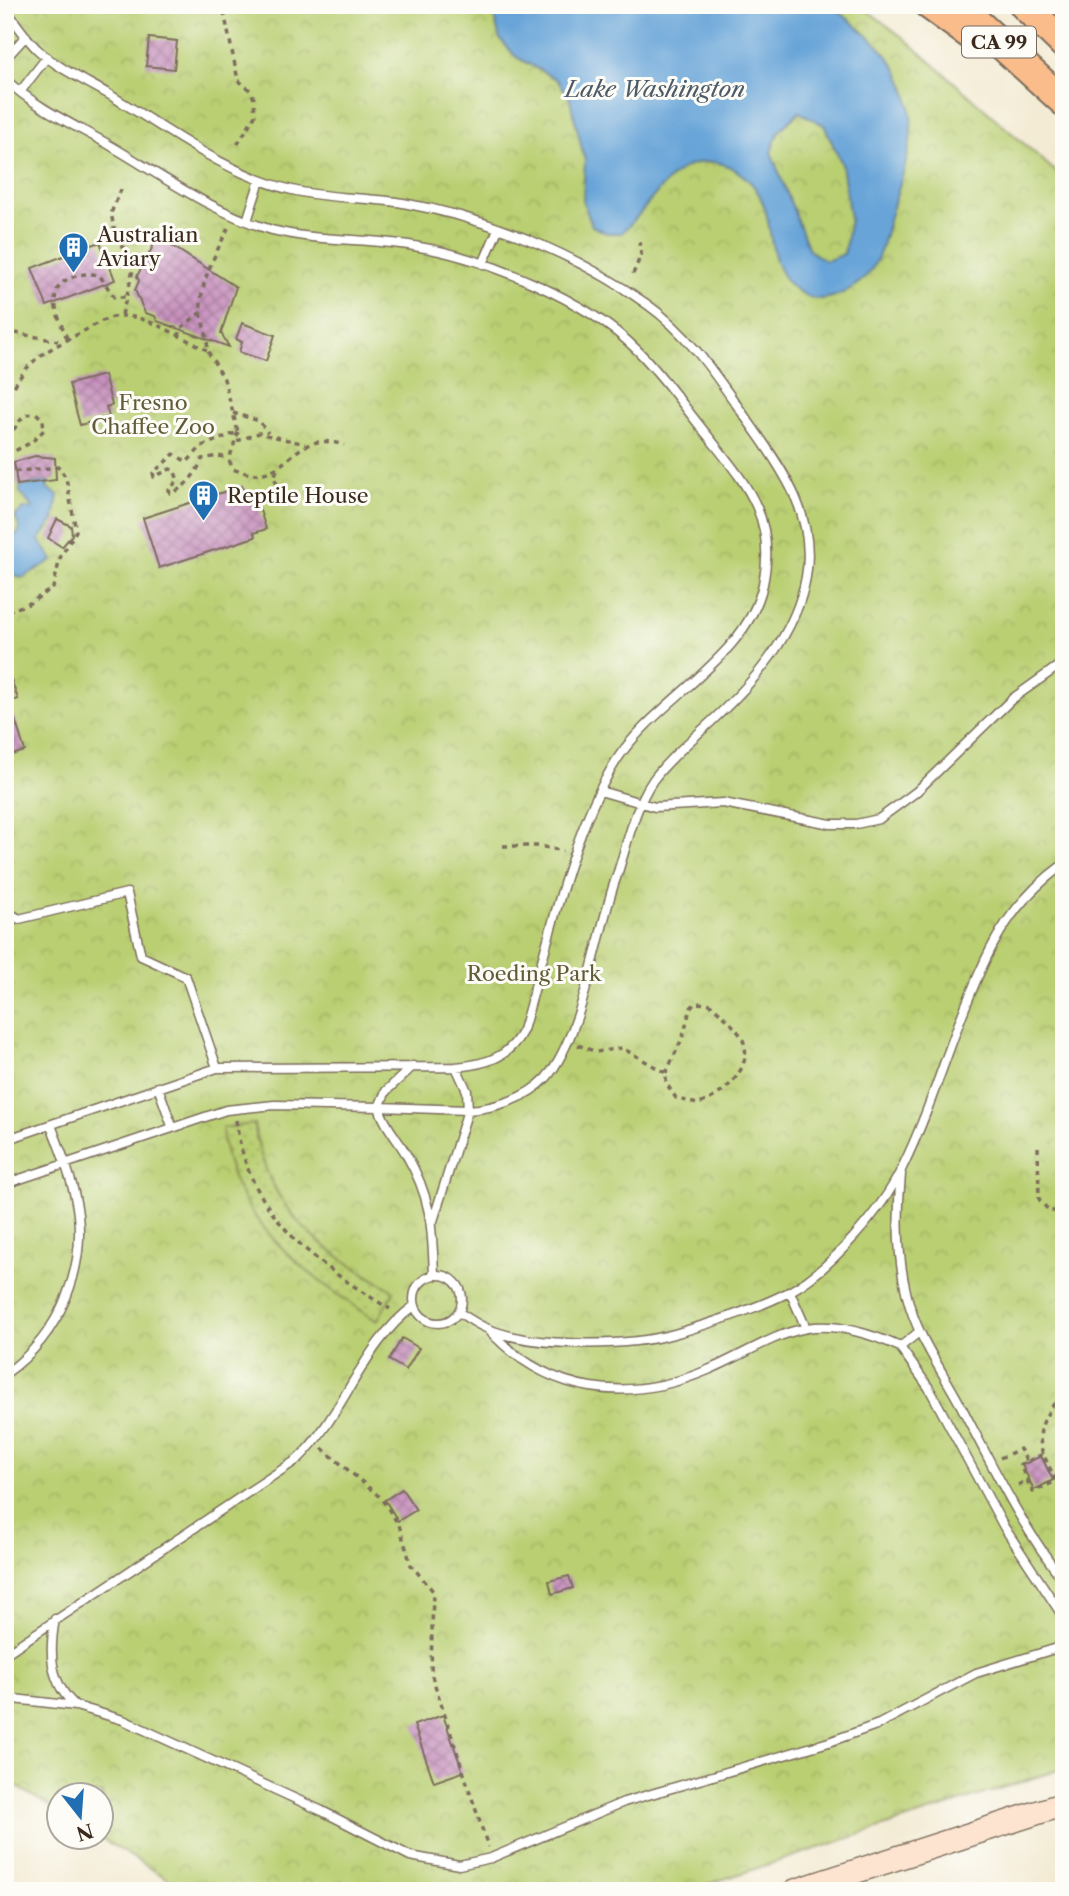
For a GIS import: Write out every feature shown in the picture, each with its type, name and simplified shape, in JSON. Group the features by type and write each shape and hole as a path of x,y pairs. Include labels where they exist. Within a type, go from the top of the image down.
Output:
{"highway":[{"path":"929,5 1039,79"},
{"name":"CA 99","path":"958,5 1064,102"},
{"name":"CA 99","path":"1024,5 1064,44"}],"main road":[{"path":"795,1891 1064,1804"}],"lane":[{"path":"5,8 26,36 47,57 216,159 260,180 316,194 441,210 498,229 557,254 612,283 667,320 715,375 774,456 798,500 804,518 808,554 803,590 791,623 775,651 747,686 666,765 647,790 566,1041 553,1069 535,1087 496,1106 468,1110 274,1105 235,1108 172,1126 5,1184"},
{"path":"5,59 26,36"},
{"path":"20,92 47,57"},
{"path":"5,79 20,92 205,201 247,220 274,230 413,246 483,264 530,282 572,305 635,348 748,487 761,515 766,563 763,586 748,616 706,671 633,738 600,791 576,854 518,1040 494,1060 456,1068 217,1068 6,1139"},
{"path":"247,220 260,180"},
{"path":"483,264 498,229"},
{"path":"600,791 654,807 723,803 831,824 856,824 879,819 908,800 1012,699 1064,662"},
{"path":"487,1329 576,1343 645,1340 718,1320 790,1292 821,1268 849,1240 901,1171 970,996 1004,922 1035,885 1064,864"},
{"path":"5,910 19,919 127,893 141,956 186,976 217,1068"},
{"path":"414,1066 386,1091 379,1107 383,1121 417,1175 433,1221 434,1275"},
{"path":"433,1221 468,1110 467,1091 456,1068"},
{"path":"158,1087 172,1126"},
{"path":"5,1374 30,1351 57,1318 74,1276 80,1232 75,1198 51,1125"},
{"path":"901,1171 898,1201 902,1265 906,1294 919,1332 989,1464 1043,1553 1064,1581"},
{"path":"434,1275 442,1275 456,1283 462,1297 458,1312 446,1322 430,1323 414,1306 420,1283 434,1275"},
{"path":"790,1292 806,1328"},
{"path":"5,1654 279,1472 315,1443 383,1336 414,1306"},
{"path":"458,1312 487,1329 519,1360 539,1372 591,1388 645,1388 696,1374 806,1328 844,1330 883,1339 900,1347 929,1388 998,1516 1064,1618"},
{"path":"900,1347 919,1332"},
{"path":"55,1619 51,1659 60,1688 76,1706"},
{"path":"5,1698 76,1706 123,1720 411,1856 459,1865 491,1858 624,1802 829,1742 879,1724 976,1673 1064,1646"}],"path":[{"path":"224,12 238,80 251,91 254,99 254,115 236,147"},
{"path":"122,315 132,281 132,258 116,238 111,214 123,185"},
{"path":"207,350 208,339 201,312 209,268 228,228"},
{"path":"634,274 641,255 639,242"},
{"path":"67,338 55,303 56,288 60,283 75,276 93,274 100,276 114,297 127,298"},
{"path":"178,337 181,328 201,312"},
{"path":"5,404 36,356 101,321 122,315 153,324 207,350 224,379 238,432 237,441"},
{"path":"5,331 59,342"},
{"path":"5,435 11,433 22,416 28,413 36,413 43,420 44,430 38,438 5,456"},
{"path":"233,413 259,421 270,435"},
{"path":"229,458 218,456 202,459 196,471 174,493 169,490 178,480 174,470 170,469 154,477 153,473 174,454 187,462 202,446 238,432"},
{"path":"277,470 255,475 233,469 229,458 231,447 237,441 259,433 305,444 330,440 344,445"},
{"path":"281,494 274,477 277,470 305,444"},
{"path":"5,470 11,472 59,467 66,478 77,523 71,543 60,558 53,588 28,604 5,612"},
{"path":"503,846 539,846 576,854"},
{"path":"566,1041 596,1052 622,1048 666,1073 670,1092 683,1102 697,1104 715,1098 729,1085 741,1067 745,1054 742,1038 710,1004 695,1003 690,1009 683,1037 666,1073"},
{"path":"235,1108 248,1173 262,1201 282,1227 321,1263 401,1316"},
{"path":"1038,1147 1039,1199 1049,1211 1064,1211"},
{"path":"1043,1454 1020,1465 1033,1492 1056,1481 1043,1454 1042,1421 1064,1391"},
{"path":"315,1443 381,1498 398,1525 411,1565 433,1591 431,1673 491,1858"},
{"path":"989,1464 1020,1449 1027,1462"},
{"path":"1006,1493 1027,1480"}],"green space":[{"name":"Roeding Park","path":"5,5 860,5 905,39 1064,179 1064,1768 687,1891 188,1891 116,1847 116,1780 46,1780 46,1804 5,1779"},
{"path":"254,1124 271,1182 285,1205 321,1243 394,1291 377,1321 324,1285 299,1264 255,1217 239,1190 227,1160 222,1128"}],"water":[{"name":"Lake Washington","path":"491,5 831,5 870,38 891,61 906,90 910,107 911,133 907,159 881,250 871,271 852,288 824,299 807,296 790,285 776,260 767,218 757,191 741,174 719,163 702,162 675,174 621,233 606,233 592,226 583,201 585,161 569,96 556,79 516,57 500,39","holes":["799,112 824,125 842,164 850,219 844,254 826,261 809,250 771,152 779,131"]},
{"path":"49,481 47,488 58,495 54,520 39,540 53,560 22,578 7,572 5,520 8,518 10,530 17,535 20,529 15,516 24,509 33,508 20,493 20,486"}],"building":[{"path":"149,38 177,41 174,69 146,66"},
{"path":"158,237 236,287 221,333 229,347 157,321 155,316 145,313 135,290 139,281 137,276"},
{"name":"Australian Aviary","path":"100,242 115,280 47,306 32,268"},
{"path":"242,323 275,335 266,361 239,352 242,342 236,339"},
{"path":"104,375 112,405 106,407 109,417 80,425 69,384"},
{"path":"35,456 55,458 56,480 17,485 14,462"},
{"name":"Reptile House","path":"242,486 245,494 254,491 266,529 254,533 255,537 159,568 143,518"},
{"path":"57,519 71,526 72,535 62,547 48,538"},
{"path":"5,662 18,699 5,703"},
{"path":"14,716 25,751 5,757 5,719"},
{"path":"402,1338 419,1348 406,1370 389,1360"},
{"path":"1041,1456 1053,1480 1034,1490 1022,1465"},
{"path":"402,1489 416,1510 398,1521 385,1500"},
{"path":"569,1576 573,1588 552,1594 549,1581"},
{"path":"443,1715 463,1772 434,1782 414,1725"}],"place":[{"name":"Australian Aviary","path":"74,274"},
{"name":"Reptile House","path":"204,523"}],"park label":[{"name":"Fresno Chaffee Zoo","path":"153,415"}]}
